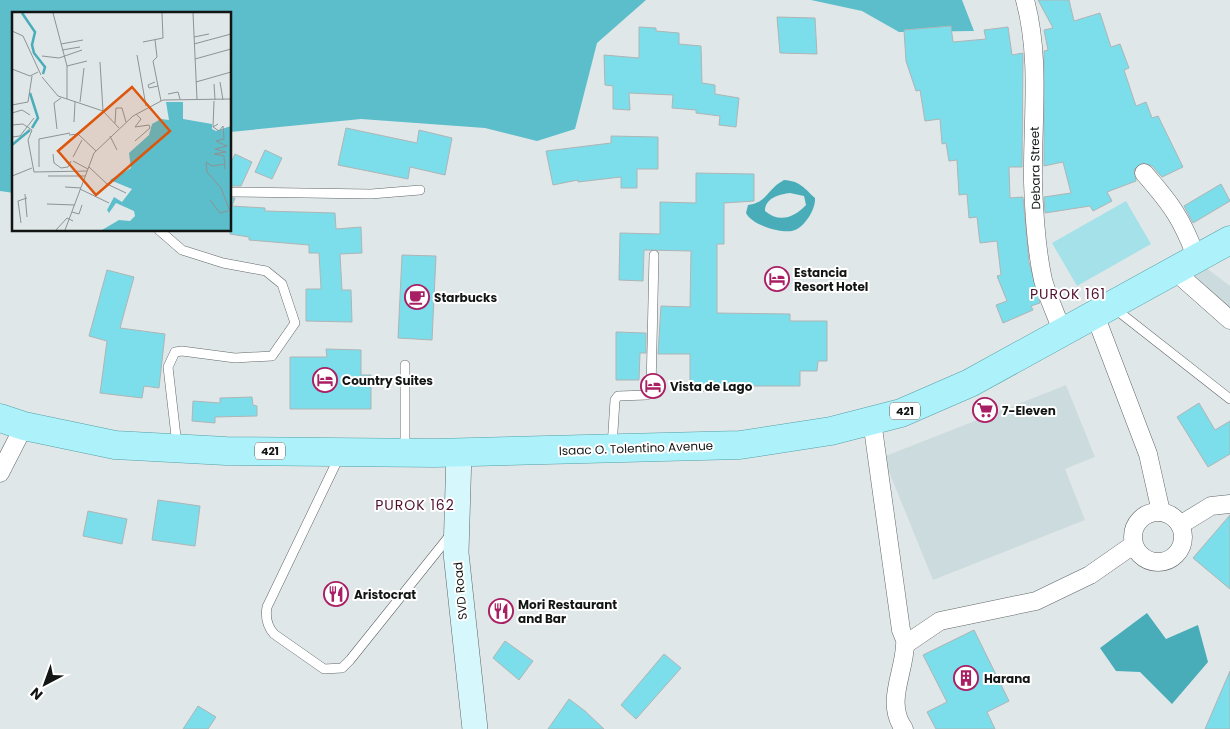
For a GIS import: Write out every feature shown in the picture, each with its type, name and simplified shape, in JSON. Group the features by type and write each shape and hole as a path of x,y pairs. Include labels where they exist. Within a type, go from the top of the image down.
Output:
{"main road":[{"name":"Isaac O. Tolentino Avenue","path":"12,422 115,444 178,448 405,454 612,450 740,444 831,431 901,413 970,383 1063,334 1230,240"},
{"name":"SVD Road","path":"459,453 456,553 475,729"}],"street":[{"name":"Debara Street","path":"1025,0 1032,34 1034,82 1033,181 1038,253 1044,282 1063,334"},
{"path":"1144,174 1169,201 1183,222 1196,259"},
{"path":"1170,274 1178,274 1230,320"},
{"path":"1103,311 1148,454 1161,512"},
{"path":"872,420 902,630 906,644 897,681 896,707 898,721 904,729"},
{"path":"0,472 12,422"},
{"path":"1180,525 1211,506 1230,504"},
{"path":"1152,512 1161,512 1175,518 1180,525 1183,541 1180,549 1168,560 1151,561 1144,558 1133,545 1134,528 1138,521 1152,512"},
{"path":"906,644 940,621 1036,600 1090,575 1133,545"}],"lane":[{"path":"231,192 371,194 420,190"},
{"path":"160,231 182,250 223,263 266,272 282,284 295,323 272,356 235,358 182,351 175,352 168,366 178,448"},
{"path":"612,450 614,400 618,396 647,395 651,389 654,255"},
{"path":"1103,311 1230,399"},
{"path":"405,365 405,454"},
{"path":"341,453 267,607 265,616 269,628 274,634 324,669 342,668 350,660 457,526"}],"shaded area":[{"path":"0,0 646,0 597,43 575,129 537,141 485,128 361,119 231,132 231,12 12,12 12,193 0,191"},
{"path":"811,0 962,0 974,31 899,32 862,11"},
{"path":"784,180 794,182 815,198 814,208 805,223 792,231 780,231 766,227 754,221 746,213 748,205 760,201","holes":["790,193 804,196 806,205 791,216 781,218 770,215 765,211 770,200 778,196"]},
{"path":"1126,201 1151,244 1077,286 1052,243"},
{"path":"1205,267 1230,286 1230,327 1176,283"},
{"path":"1066,385 1095,457 1065,469 1085,520 933,580 883,457"},
{"path":"1147,613 1166,639 1198,625 1208,662 1172,704 1140,672 1116,671 1100,648"}],"building":[{"path":"1038,0 1069,0 1074,21 1100,13 1111,47 1120,44 1129,68 1124,70 1136,106 1146,102 1152,118 1158,116 1183,167 1162,177 1152,166 1142,163 1134,170 1136,181 1107,192 1112,201 1093,211 1090,206 1045,213 1044,197 1071,193 1063,162 1044,166 1044,51 1048,50 1044,30 1053,28"},
{"path":"777,17 815,18 817,54 780,53"},
{"path":"951,26 953,42 986,39 984,30 1008,27 1012,55 1023,53 1022,167 1009,167 1010,198 1023,197 1029,262 1040,303 1031,306 1033,310 1003,323 996,305 1007,301 997,276 1001,275 997,241 980,243 977,217 969,218 967,194 959,195 957,160 949,161 946,143 942,144 940,119 925,121 920,90 916,91 906,61 904,30"},
{"path":"639,27 656,28 656,31 679,33 679,44 701,46 702,83 715,85 715,94 739,98 736,127 719,125 720,116 696,113 696,110 672,108 673,95 629,93 630,110 613,109 613,86 605,85 604,55 639,58"},
{"path":"346,128 417,143 419,130 452,138 445,175 410,167 408,179 338,165"},
{"path":"611,136 658,137 658,169 637,169 637,188 621,188 621,177 578,182 578,180 553,185 546,151 611,143"},
{"path":"265,150 282,158 272,179 255,172"},
{"path":"235,154 252,162 241,186 231,186 231,163"},
{"path":"696,173 754,174 754,201 724,203 724,244 717,244 717,313 790,314 790,321 827,321 827,361 818,361 817,371 800,371 800,386 718,386 718,392 690,391 690,354 658,354 661,306 690,307 691,251 644,250 643,281 619,280 620,233 660,234 660,202 696,203"},
{"path":"1221,184 1230,201 1193,223 1184,206"},
{"path":"231,198 235,198 232,206 265,208 265,211 335,213 336,229 361,227 362,253 340,254 342,290 351,290 352,322 306,321 306,289 321,289 319,253 309,253 309,245 249,240 249,237 230,234"},
{"name":"Starbucks","path":"402,255 436,256 432,340 398,338"},
{"path":"107,270 134,277 120,328 165,334 159,388 144,386 142,398 100,393 107,341 89,336"},
{"path":"616,332 646,333 646,353 640,353 639,380 616,380"},
{"path":"326,349 361,350 361,375 371,375 371,409 290,409 290,357 327,357"},
{"path":"252,397 253,405 257,406 257,416 215,417 215,423 192,421 193,401 220,403 220,398"},
{"path":"1199,403 1215,430 1230,421 1230,454 1208,467 1177,417"},
{"path":"158,500 200,506 195,546 152,540"},
{"path":"88,511 127,519 122,544 83,536"},
{"path":"1230,515 1230,589 1193,558"},
{"name":"Harana","path":"974,630 1009,701 987,712 995,729 936,729 927,712 947,702 923,655"},
{"path":"505,641 533,661 519,680 493,658"},
{"path":"664,654 681,668 636,719 621,705"},
{"path":"1230,671 1230,729 1205,729"},
{"path":"569,699 585,711 604,729 548,729"},
{"path":"198,706 216,717 208,729 183,729"}],"place":[{"name":"Estancia Resort Hotel","path":"777,279"},
{"name":"Starbucks","path":"417,297"},
{"name":"Country Suites","path":"325,380"},
{"name":"Vista de Lago","path":"653,386"},
{"name":"7-Eleven","path":"985,410"},
{"name":"Aristocrat","path":"336,594"},
{"name":"Mori Restaurant and Bar","path":"501,611"},
{"name":"Harana","path":"966,678"}],"district":[{"name":"PUROK 161","path":"1068,294"},
{"name":"PUROK 162","path":"415,505"}]}
